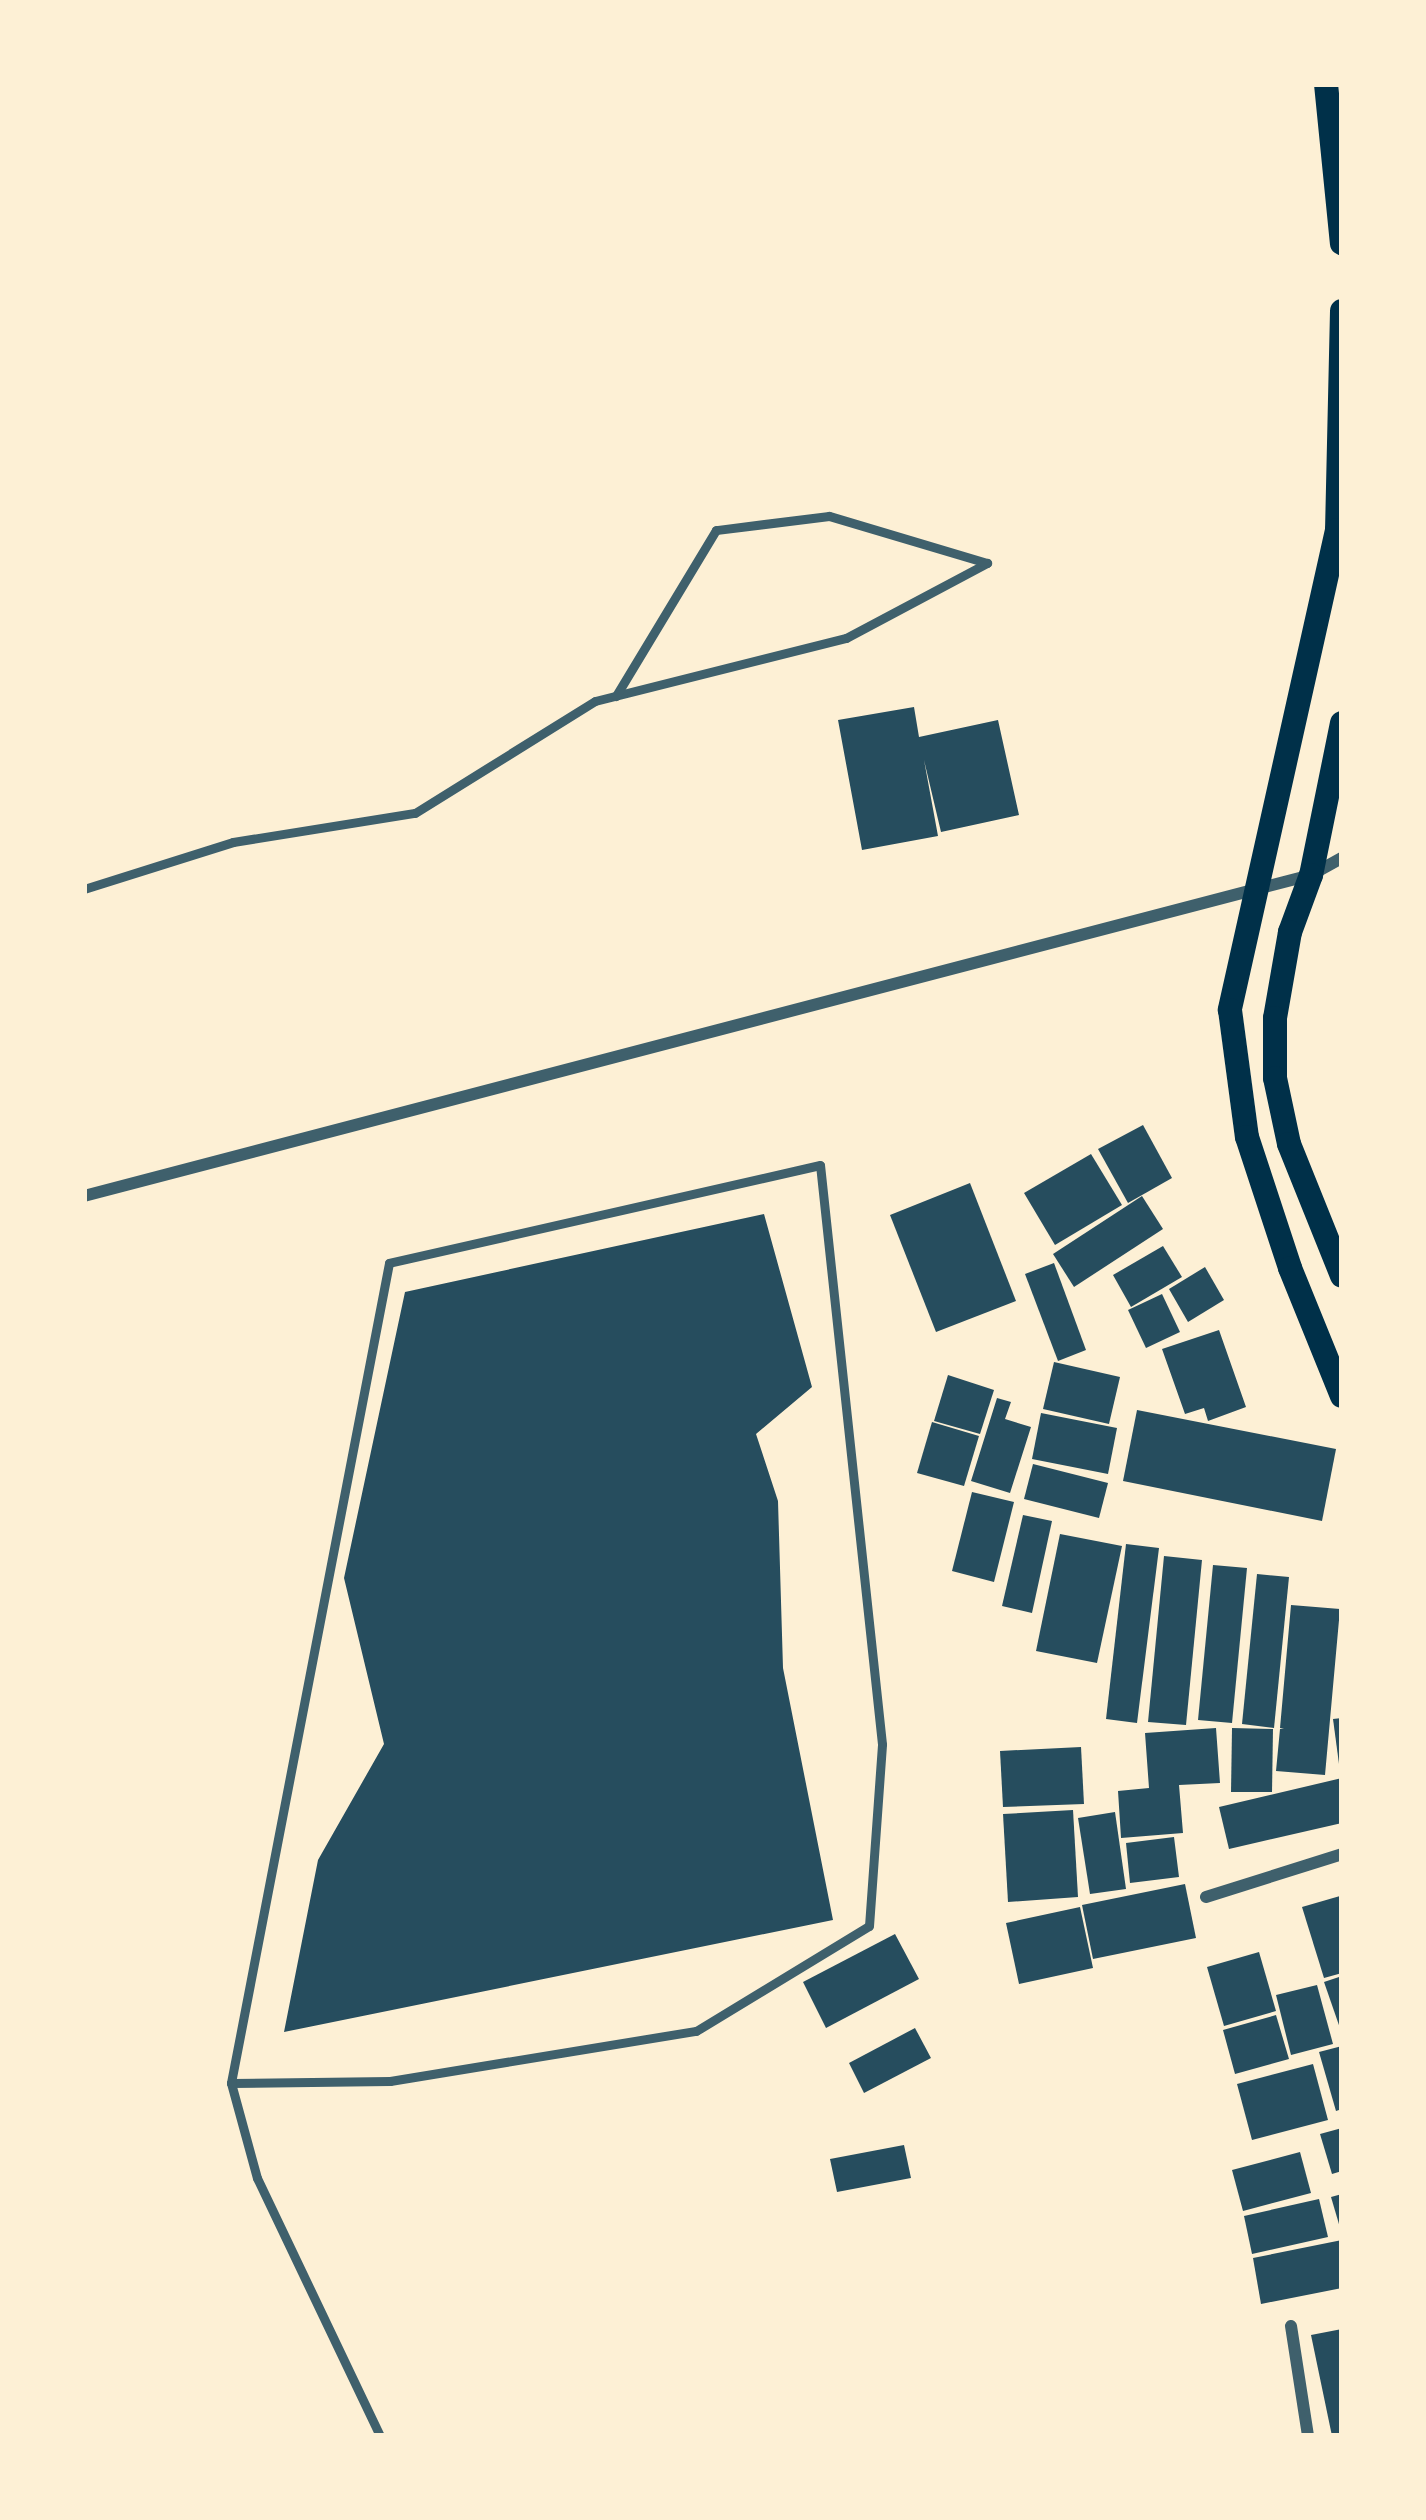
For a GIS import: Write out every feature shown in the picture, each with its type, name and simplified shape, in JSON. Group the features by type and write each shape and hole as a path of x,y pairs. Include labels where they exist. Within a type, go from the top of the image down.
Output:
{"main road":[{"path":"1326,84 1342,243"},
{"path":"1342,311 1337,530 1253,890 1230,1010 1247,1137 1290,1268 1342,1396"},
{"path":"1342,723 1311,874 1286,953 1275,1018 1275,1078 1289,1144 1342,1276"}],"street":[{"path":"84,1196 1253,890 1311,874 1342,858"},
{"path":"1206,1897 1342,1853"},
{"path":"1291,2326 1308,2436"}],"lane":[{"path":"84,889 233,842 416,813 596,701 616,696 846,638 987,563 829,516 716,530 616,696"},
{"path":"231,2083 390,2081 696,2031 869,1926 882,1744 820,1165 389,1263 231,2083 257,2178 380,2436"}],"building":[{"path":"914,707 919,737 998,720 1019,815 941,832 924,760 938,836 862,850 838,720"},
{"path":"1143,1125 1172,1178 1128,1203 1098,1149"},
{"path":"1091,1154 1122,1205 1055,1245 1024,1193"},
{"path":"970,1183 1016,1301 936,1332 890,1215"},
{"path":"1142,1196 1163,1229 1074,1287 1053,1254"},
{"path":"764,1214 812,1387 756,1434 778,1501 783,1668 833,1920 284,2032 318,1860 384,1744 344,1578 405,1292"},
{"path":"1163,1246 1182,1277 1131,1307 1113,1275"},
{"path":"1054,1263 1086,1350 1058,1361 1025,1274"},
{"path":"1205,1267 1224,1300 1188,1322 1169,1289"},
{"path":"1162,1294 1180,1332 1146,1348 1128,1310"},
{"path":"1219,1330 1246,1407 1208,1421 1204,1408 1185,1414 1162,1349"},
{"path":"1054,1362 1120,1377 1109,1424 1043,1409"},
{"path":"948,1375 994,1390 980,1434 934,1421"},
{"path":"997,1398 1011,1402 1005,1419 1031,1427 1010,1493 971,1481"},
{"path":"1137,1410 1336,1449 1322,1521 1123,1481"},
{"path":"1041,1413 1117,1428 1108,1474 1032,1459"},
{"path":"932,1422 979,1436 964,1486 917,1473"},
{"path":"1033,1464 1108,1483 1099,1518 1024,1499"},
{"path":"972,1492 1014,1502 994,1582 952,1571"},
{"path":"1023,1515 1052,1521 1032,1613 1002,1606"},
{"path":"1060,1534 1122,1546 1097,1663 1036,1651"},
{"path":"1126,1544 1159,1548 1137,1723 1106,1719"},
{"path":"1164,1556 1202,1560 1186,1725 1148,1722"},
{"path":"1213,1565 1247,1568 1232,1723 1198,1720"},
{"path":"1257,1574 1289,1577 1274,1728 1242,1724"},
{"path":"1291,1605 1340,1609 1325,1775 1276,1771 1280,1729 1284,1729 1280,1728"},
{"path":"1342,1718 1342,1763 1339,1764 1333,1719"},
{"path":"1216,1728 1220,1783 1179,1785 1183,1833 1121,1838 1118,1791 1149,1788 1145,1733"},
{"path":"1232,1728 1273,1729 1272,1792 1231,1792"},
{"path":"1081,1747 1084,1804 1003,1807 1000,1751"},
{"path":"1342,1778 1342,1823 1229,1849 1219,1807"},
{"path":"1073,1810 1078,1897 1008,1902 1003,1814"},
{"path":"1115,1812 1126,1889 1090,1894 1078,1818"},
{"path":"1174,1837 1179,1877 1130,1883 1126,1843"},
{"path":"1185,1884 1196,1938 1093,1959 1082,1905"},
{"path":"1340,1896 1342,1973 1324,1978 1302,1907"},
{"path":"1080,1907 1093,1968 1019,1984 1006,1923"},
{"path":"895,1934 919,1979 826,2028 803,1982"},
{"path":"1259,1952 1276,2011 1224,2026 1207,1967"},
{"path":"1342,1976 1342,2031 1341,2031 1324,1982"},
{"path":"1317,1985 1333,2044 1291,2055 1276,1995"},
{"path":"1276,2015 1289,2059 1235,2074 1223,2030"},
{"path":"915,2028 931,2058 864,2093 849,2063"},
{"path":"1342,2046 1342,2109 1336,2111 1319,2052"},
{"path":"1313,2064 1328,2120 1252,2140 1237,2084"},
{"path":"1342,2128 1342,2171 1332,2174 1320,2134"},
{"path":"904,2145 911,2178 837,2192 830,2159"},
{"path":"1300,2152 1311,2193 1243,2211 1232,2170"},
{"path":"1342,2194 1342,2231 1341,2231 1331,2197"},
{"path":"1319,2199 1328,2237 1252,2254 1244,2216"},
{"path":"1342,2240 1342,2288 1261,2304 1253,2258"},
{"path":"1342,2329 1342,2436 1332,2436 1311,2335"}]}
